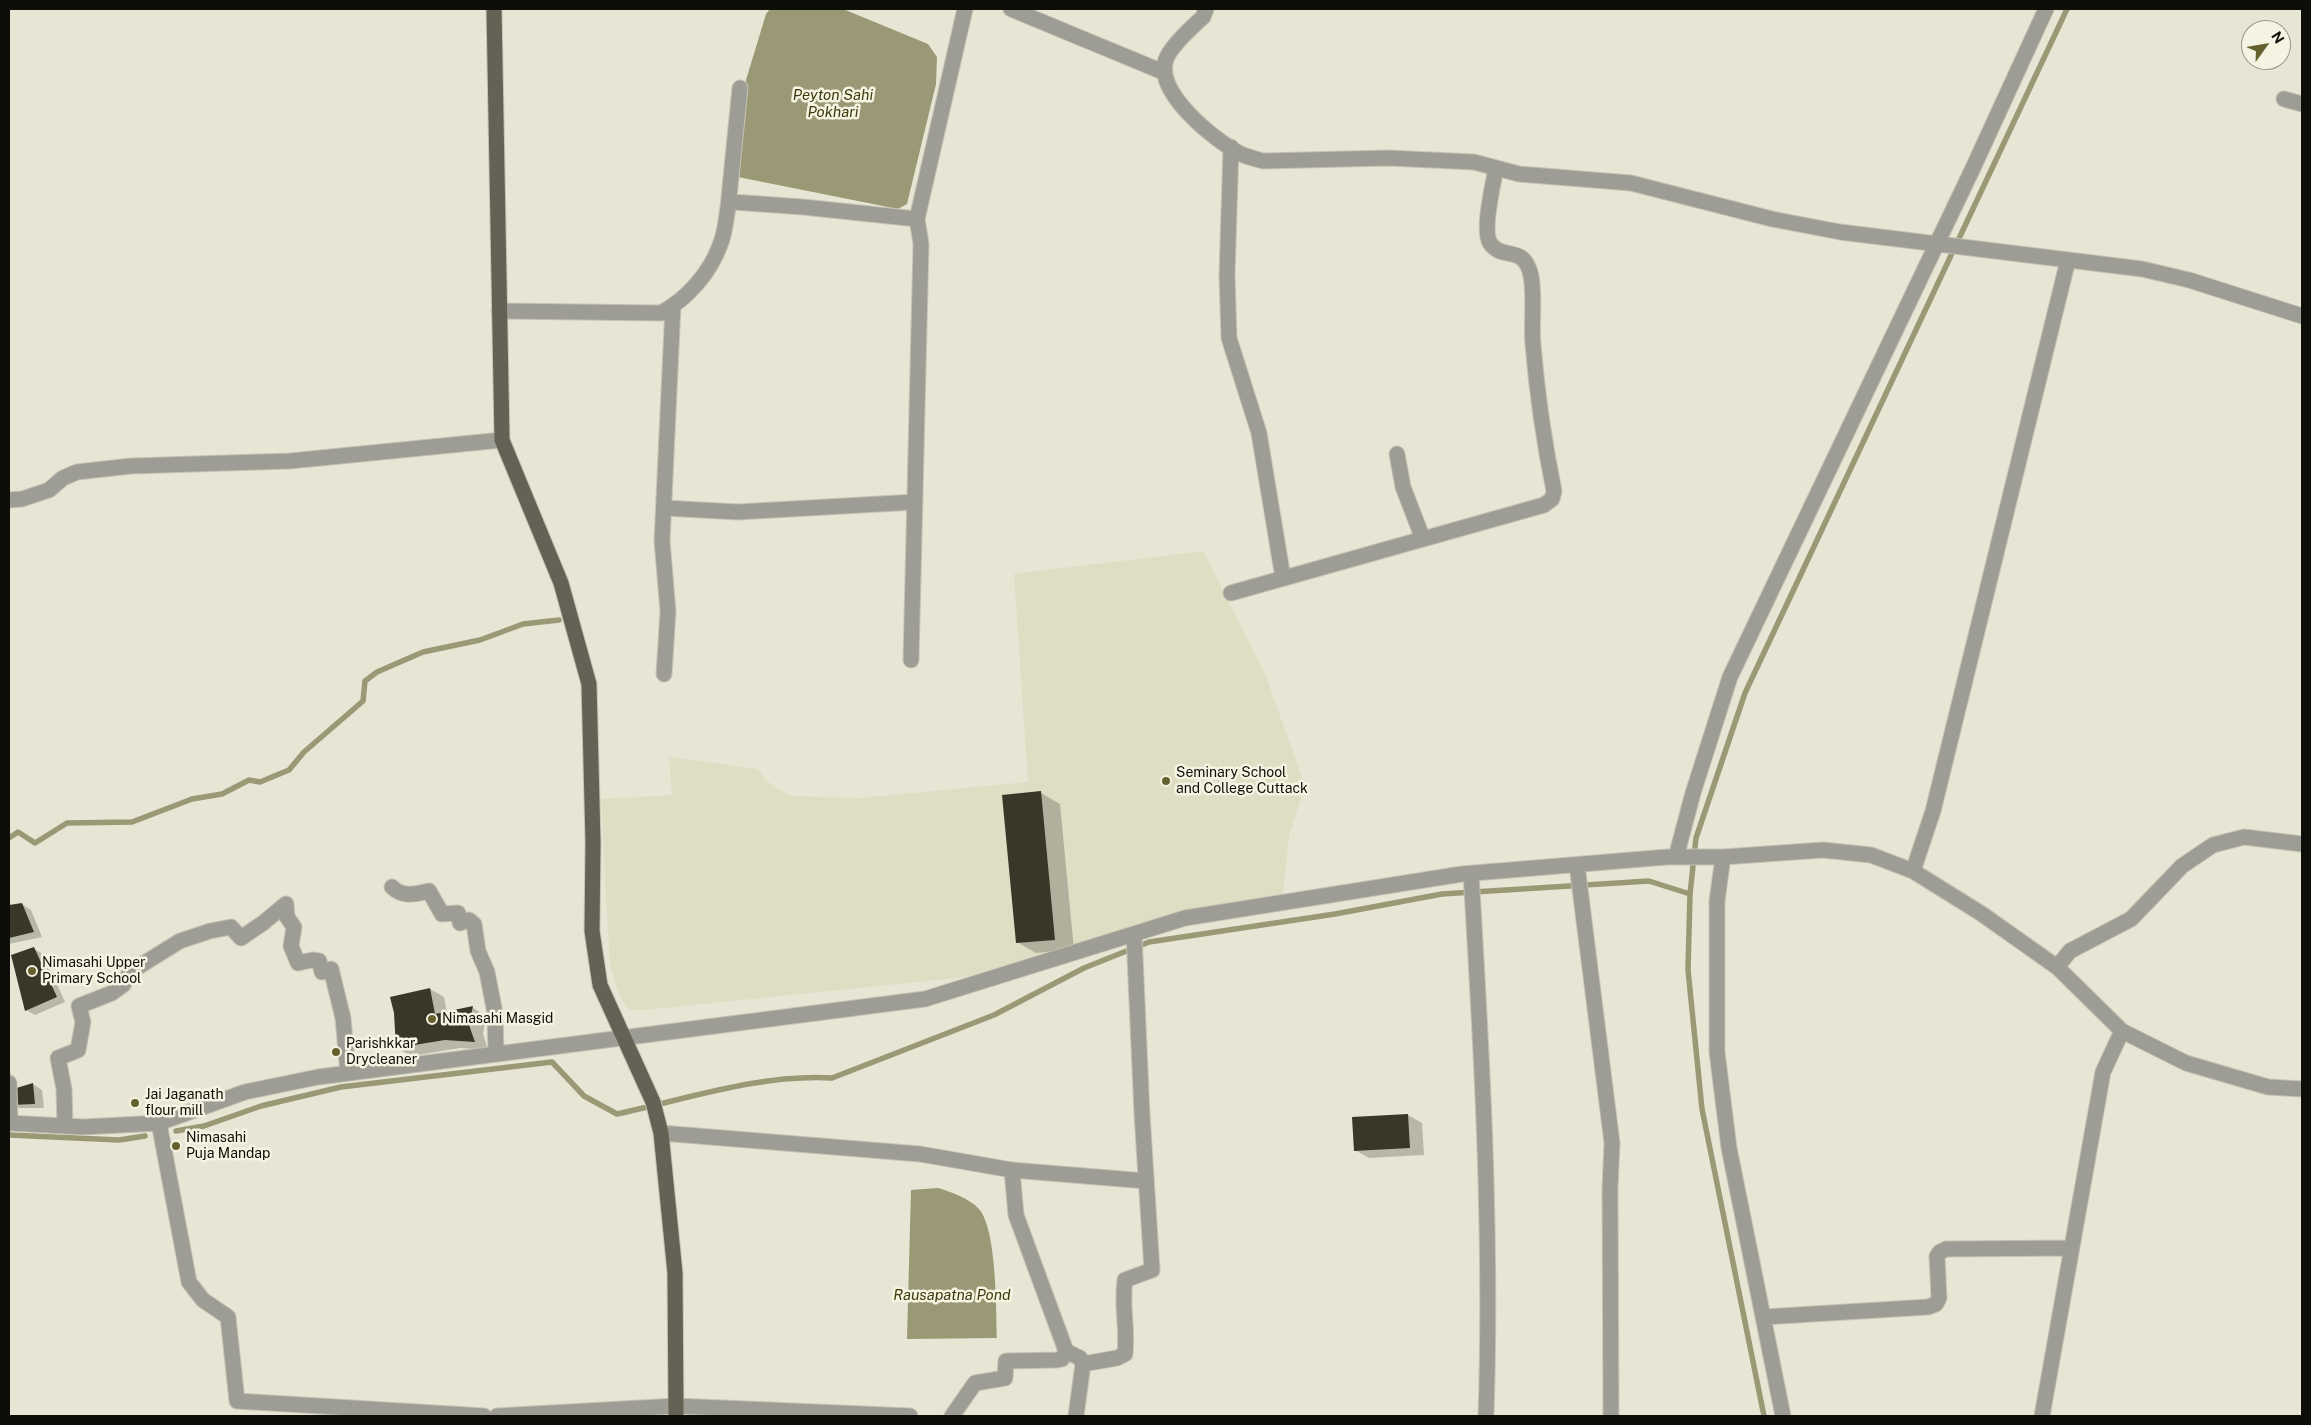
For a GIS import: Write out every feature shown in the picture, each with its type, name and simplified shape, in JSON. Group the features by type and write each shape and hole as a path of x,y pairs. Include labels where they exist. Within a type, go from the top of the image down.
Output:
{"main road":[{"path":"494,9 502,440 561,583 589,684 593,842 592,931 600,985 654,1109 661,1132 675,1273 676,1411"}],"street":[{"path":"911,660 922,244 917,219 965,9"},
{"path":"1011,9 1163,72"},
{"path":"1206,9 1202,17 1167,57 1163,72 1166,82 1181,105 1200,124 1242,154 1263,161 1430,159 1474,162 1518,174 1631,183 1772,218 1840,232 2142,269 2189,280 2302,316"},
{"path":"1680,857 1692,793 1730,677 1939,245 2046,9"},
{"path":"499,311 662,313 673,306 708,271 721,244 728,206 740,88"},
{"path":"2284,99 2302,104"},
{"path":"1231,147 1227,275 1229,338 1259,433 1283,578"},
{"path":"1231,593 1544,505 1552,499 1554,490 1536,390 1531,279 1527,262 1521,257 1498,250 1490,242 1487,227 1496,168"},
{"path":"728,206 733,202 917,219"},
{"path":"1913,871 1933,811 2068,260"},
{"path":"664,674 668,611 662,541 673,306"},
{"path":"9,500 22,499 49,490 63,478 77,472 131,466 290,461 502,440"},
{"path":"1397,454 1403,487 1423,539"},
{"path":"664,508 738,512 915,502"},
{"path":"2057,967 2070,951 2131,919 2182,866 2213,845 2244,837 2302,844"},
{"path":"9,1083 9,1123 65,1126 159,1123 245,1092 318,1077 925,999 1185,918 1471,874 1680,857 1721,857 1823,850 1870,854 1913,871 1982,914 2057,967 2122,1031 2186,1063 2268,1087 2302,1089"},
{"path":"1721,857 1717,902 1717,1052 1729,1148 1783,1416"},
{"path":"1577,865 1612,1143 1610,1190 1611,1416"},
{"path":"1471,874 1482,1059 1489,1329 1486,1416"},
{"path":"392,887 398,892 410,895 429,891 442,914 458,913 460,923 469,920 474,924 478,951 487,972 495,1013 496,1054"},
{"path":"65,1126 64,1089 58,1058 78,1050 83,1022 79,1006 112,993 123,985 130,972 180,942 210,931 231,927 241,938 286,904 287,917 294,927 291,946 298,963 312,960 319,961 322,972 331,969 343,1018 348,1074"},
{"path":"1083,1364 1117,1358 1125,1354 1127,1335 1122,1312 1125,1280 1152,1270 1134,934"},
{"path":"2042,1416 2103,1072 2122,1031"},
{"path":"159,1123 189,1282 203,1300 228,1317 237,1401 484,1416"},
{"path":"661,1132 920,1154 1012,1170 1146,1181"},
{"path":"1012,1170 1016,1215 1066,1351 1080,1358 1083,1364 1076,1416"},
{"path":"1764,1316 1928,1307 1936,1304 1939,1298 1937,1256 1940,1252 1946,1250 2071,1248"},
{"path":"952,1416 975,1383 1005,1378 1006,1361 1057,1360 1062,1359 1066,1351"},
{"path":"497,1416 676,1411 910,1416"}],"shaded area":[{"name":"Seminary School and College Cuttack","path":"1203,551 1265,674 1303,780 1303,791 1289,836 1283,894 1194,908 966,977 644,1010 630,1010 621,999 610,966 601,799 672,795 669,757 758,769 765,780 790,796 861,798 1028,782 1014,574"}],"water":[{"name":"Peyton Sahi Pokhari","path":"770,9 843,9 928,44 937,57 936,84 907,204 898,209 738,177 743,90 766,14"},
{"name":"Rausapatna Pond","path":"938,1188 970,1202 979,1209 985,1219 994,1270 997,1338 907,1339 911,1190"}],"building":[{"path":"1041,791 1055,940 1016,943 1002,795"},
{"path":"22,903 34,932 9,938 9,905"},
{"path":"34,947 57,997 25,1011 11,955"},
{"name":"Nimasahi Masgid","path":"430,988 435,1014 473,1006 469,1025 475,1042 445,1040 396,1048 394,1013 390,997"},
{"path":"33,1083 35,1104 10,1105 13,1089"},
{"path":"1408,1114 1410,1148 1354,1151 1352,1117"}],"waterway":[{"path":"1764,1416 1702,1109 1688,970 1690,894 1696,838 1745,693 2067,9"},
{"path":"9,838 18,832 35,843 67,823 132,822 192,799 222,794 249,780 260,782 289,770 304,752 363,701 365,681 377,672 423,652 480,640 523,624 559,620"},
{"path":"176,1131 204,1126 261,1106 341,1087 552,1062 584,1096 617,1114 750,1084 777,1080 832,1078 994,1015 1084,968 1149,942 1335,914 1442,894 1649,881 1690,894"},
{"path":"9,1135 119,1140 145,1136"}],"place":[{"name":"Seminary School and College Cuttack","path":"1166,781"},
{"name":"Nimasahi Upper Primary School","path":"32,971"},
{"name":"Nimasahi Masgid","path":"432,1019"},
{"name":"Parishkkar Drycleaner","path":"336,1052"},
{"name":"Jai Jaganath flour mill","path":"135,1103"},
{"name":"Nimasahi Puja Mandap","path":"176,1146"}]}
